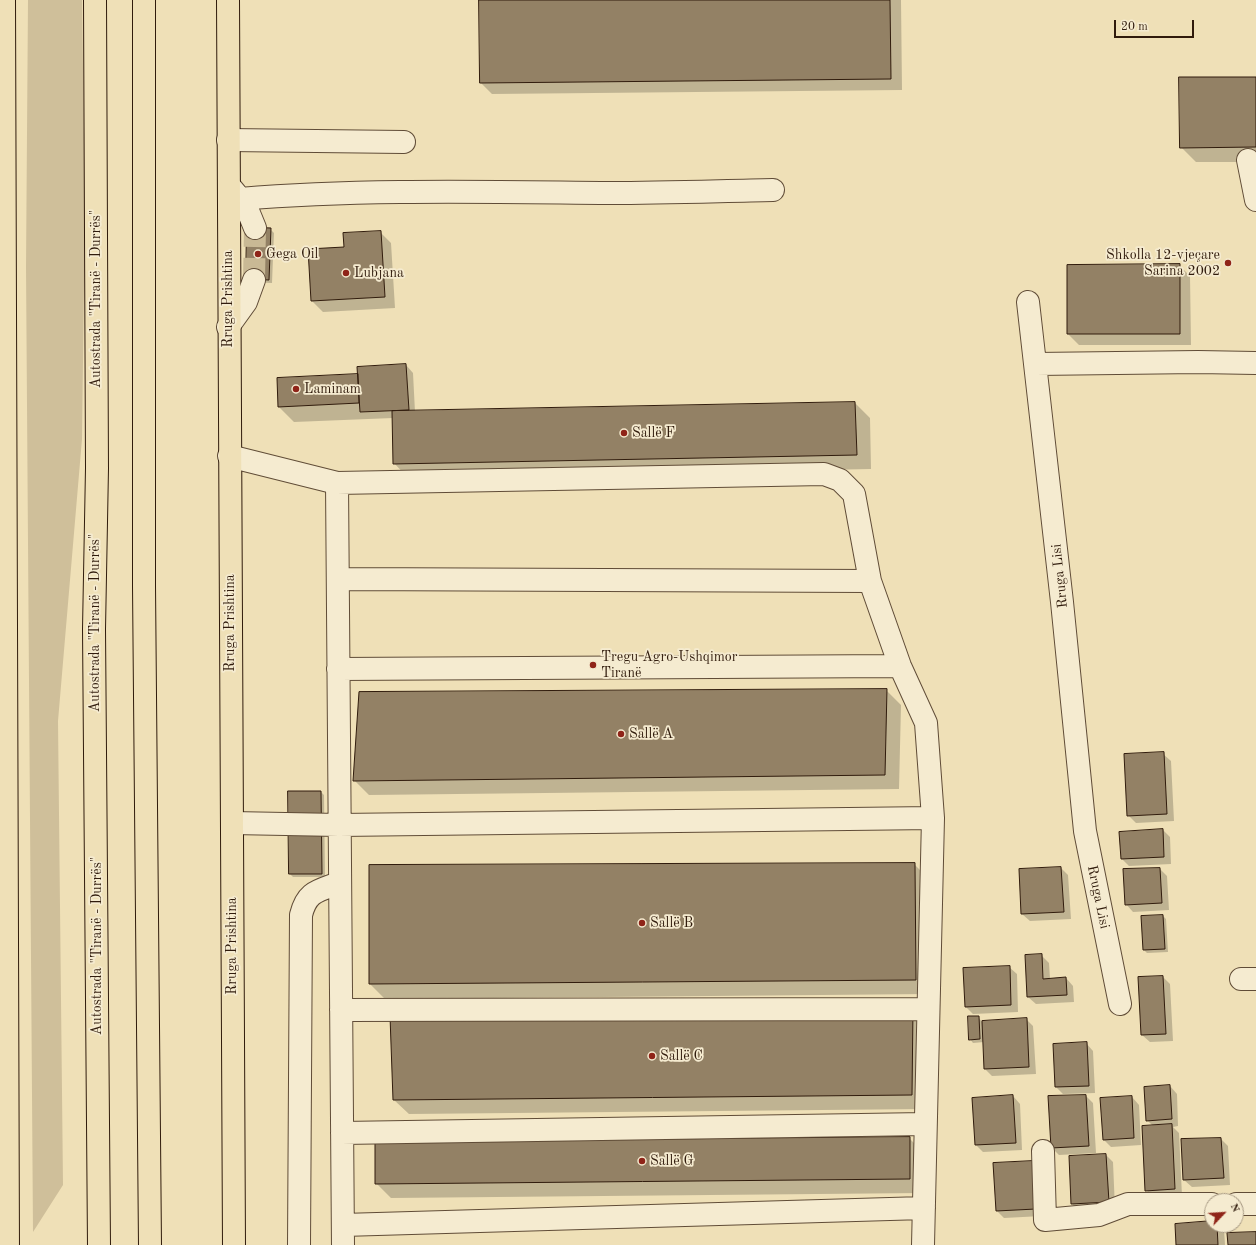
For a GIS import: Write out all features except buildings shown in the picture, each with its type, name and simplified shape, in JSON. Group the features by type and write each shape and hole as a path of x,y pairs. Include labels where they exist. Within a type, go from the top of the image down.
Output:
{"main road":[{"path":"4,0 2,146 3,746 8,1245"},
{"name":"Autostrada \"Tiranë - Durrës\"","path":"95,0 96,468 94,629 99,1245"},
{"path":"144,0 144,594 150,1245"},
{"name":"Rruga Prishtina","path":"228,0 228,140 234,191 228,327 234,1245"}],"street":[{"path":"228,140 404,142"},
{"path":"1248,160 1256,200"},
{"path":"234,191 313,193 489,191 611,193 773,190"},
{"path":"234,191 246,206 255,228"},
{"path":"228,327 246,302 254,280"},
{"name":"Rruga Lisi","path":"1028,302 1062,602 1085,830 1120,1004"},
{"path":"1036,364 1256,363"},
{"path":"229,456 337,483 824,474 840,480 854,494 870,581 900,666 926,723 933,818 927,1009 923,1245"},
{"path":"337,483 343,1235 924,1208"},
{"path":"338,579 870,581"},
{"path":"338,669 900,666"},
{"path":"232,823 340,825 933,818"},
{"path":"299,1245 301,915 304,903 312,893 339,883"},
{"path":"341,1010 927,1009"},
{"path":"342,1133 925,1124"},
{"path":"1043,1151 1045,1220 1099,1216 1128,1204 1204,1204"},
{"path":"1244,1204 1256,1204"}],"shaded area":[{"path":"28,0 82,0 85,206 82,439 58,721 63,1185 33,1232 26,267"}],"tunnel":[{"path":"254,280 255,228"}],"place":[{"name":"Gega Oil","path":"258,254"},
{"name":"Shkolla 12-vjeçare Sarina 2002","path":"1228,263"},
{"name":"Lubjana","path":"346,273"},
{"name":"Laminam","path":"296,389"},
{"name":"Sallë F","path":"624,433"},
{"name":"Tregu Agro-Ushqimor Tiranë","path":"593,665"},
{"name":"Sallë A","path":"621,734"},
{"name":"Sallë B","path":"642,923"},
{"name":"Sallë C","path":"652,1056"},
{"name":"Sallë G","path":"642,1161"}]}
